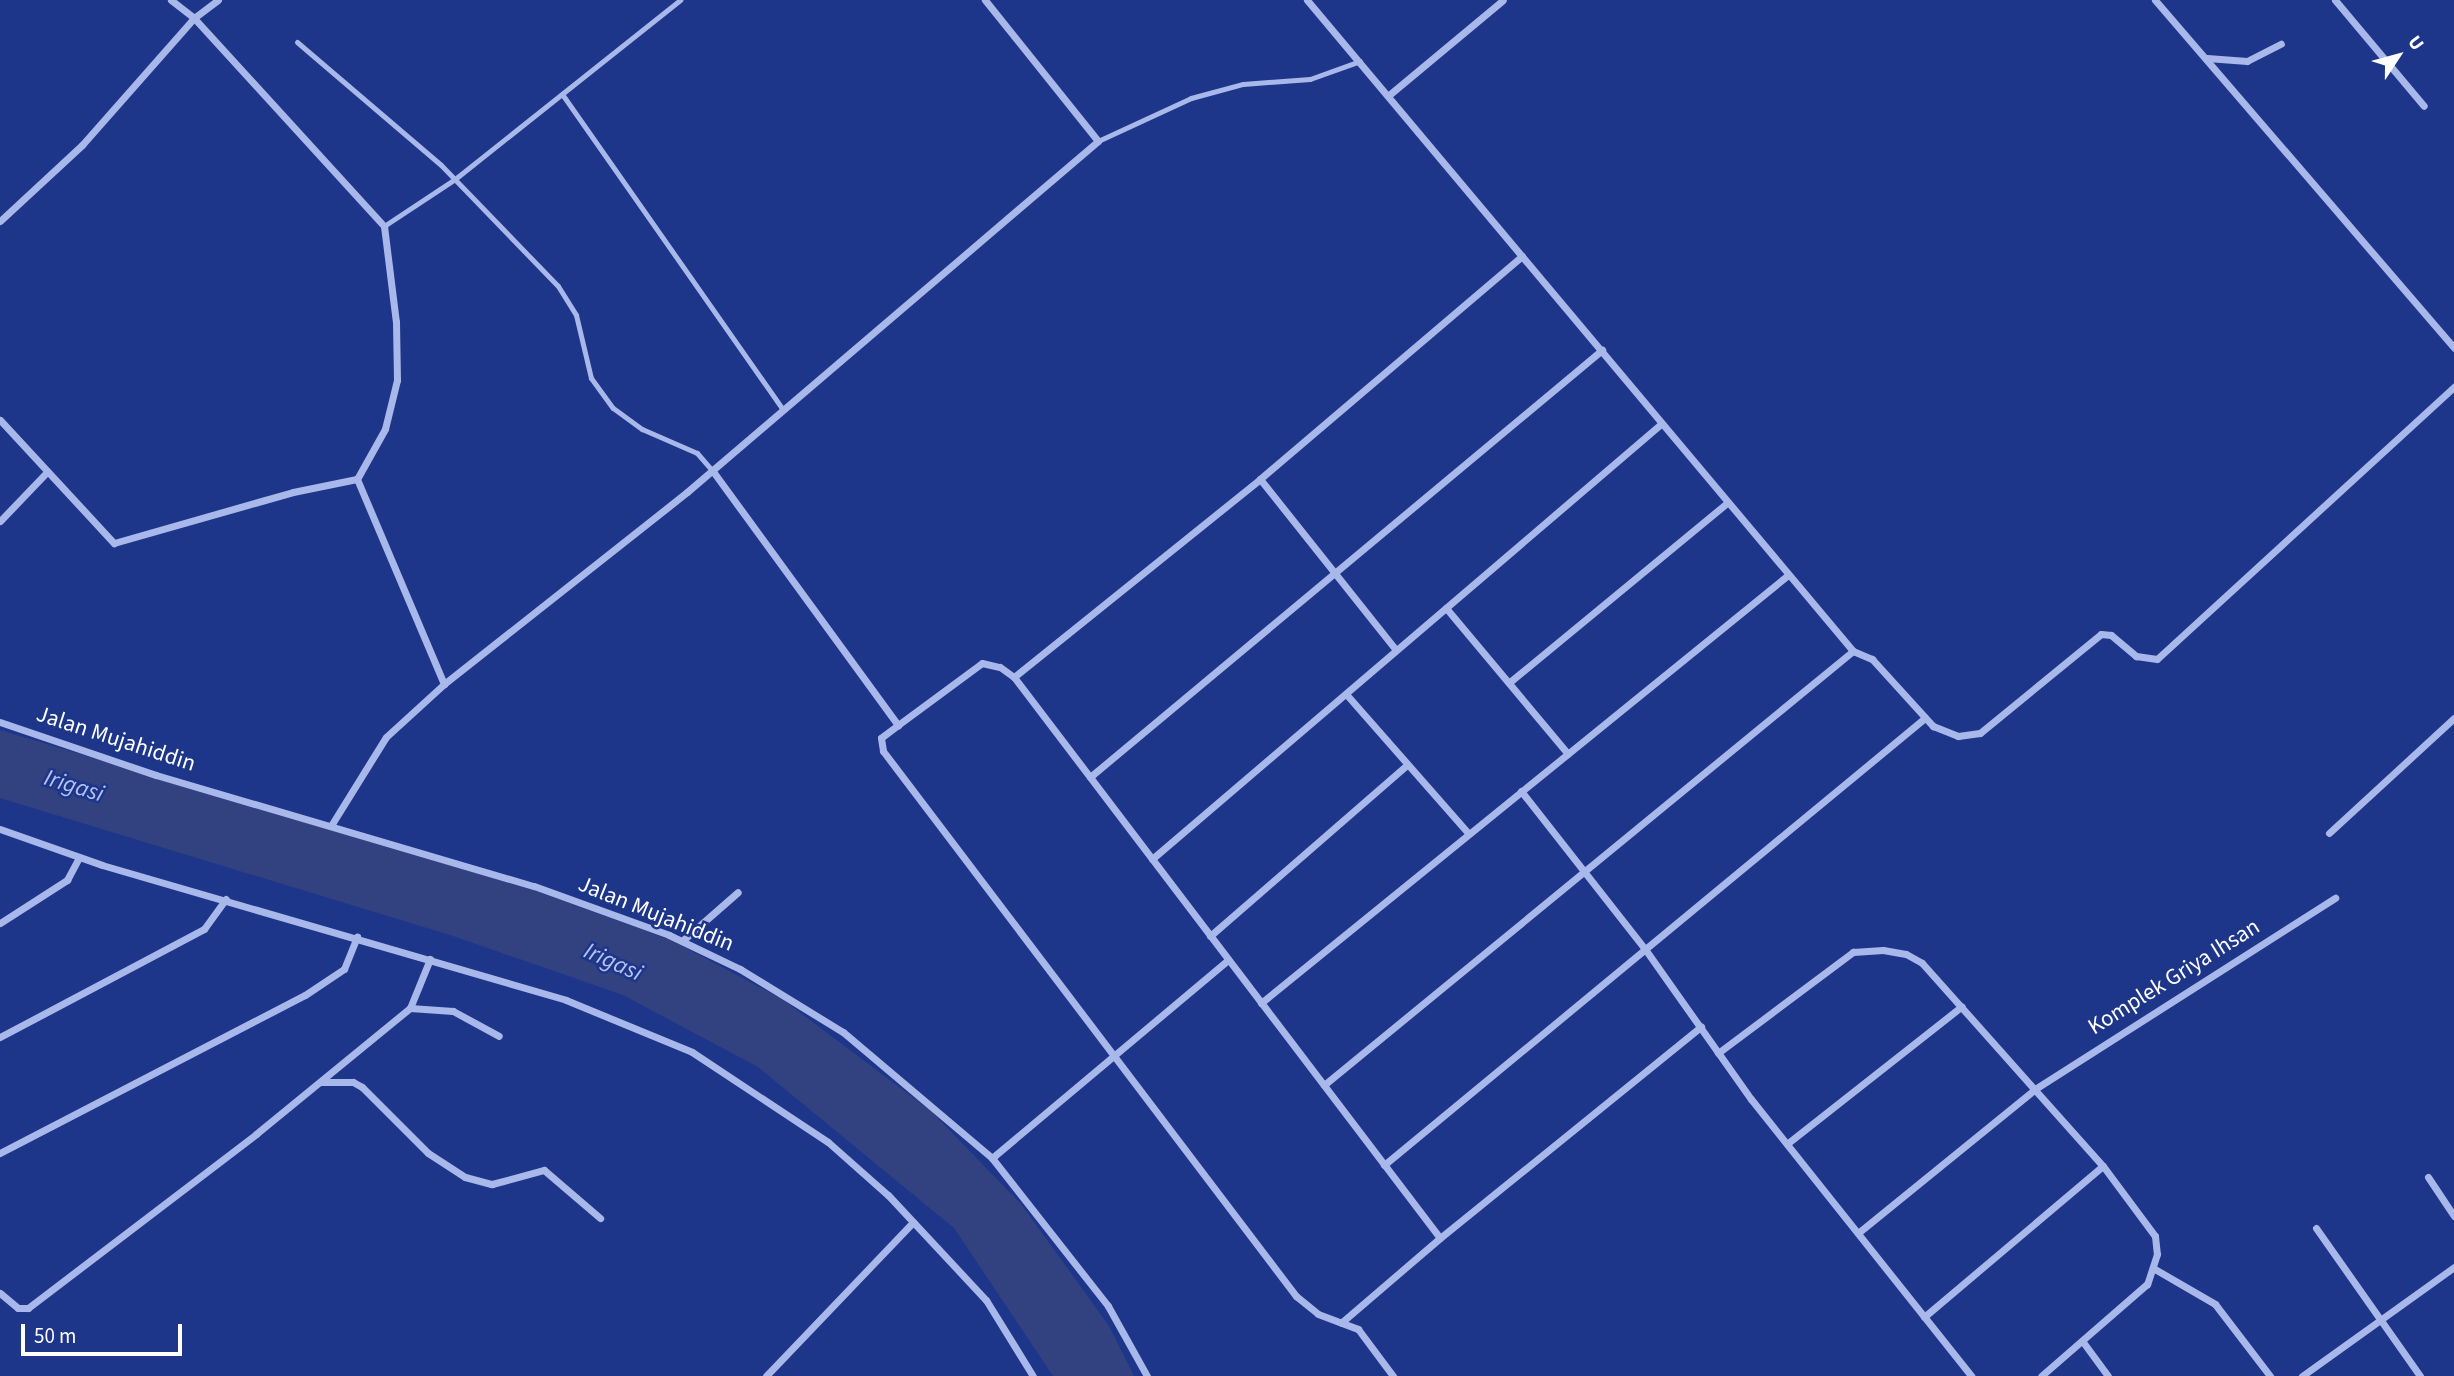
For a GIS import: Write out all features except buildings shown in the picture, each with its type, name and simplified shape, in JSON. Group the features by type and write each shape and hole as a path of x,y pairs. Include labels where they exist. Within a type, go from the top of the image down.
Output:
{"street":[{"path":"0,420 114,543 241,506 357,479 385,429 397,380 397,322 384,226 194,18 171,0"},
{"path":"0,221 82,145 194,18 218,0"},
{"path":"332,824 386,737 444,684 712,470 1098,141 985,0"},
{"path":"1307,0 1853,651 1872,659 1925,718 1958,736 1980,733 2101,634 2109,634 2142,658 2157,659 2169,653 2454,387"},
{"path":"1389,95 1503,0"},
{"path":"2155,0 2454,348"},
{"path":"2335,0 2424,106"},
{"path":"2206,58 2247,61 2281,44"},
{"path":"1014,677 1260,479 1522,256"},
{"path":"1090,777 1602,351"},
{"path":"1152,859 1661,424"},
{"path":"712,470 898,725"},
{"path":"0,522 47,472"},
{"path":"357,479 444,684"},
{"path":"1260,479 1396,650"},
{"path":"1511,681 1727,503"},
{"path":"1261,1003 1788,575"},
{"path":"1446,608 1511,681 1568,754"},
{"path":"1324,1085 1853,651"},
{"path":"1393,1376 1358,1329 1318,1314 1296,1296 883,751 881,738 982,663 1000,667 1014,677 1440,1238"},
{"path":"1346,694 1469,834"},
{"path":"1384,1165 1925,718"},
{"path":"2329,833 2454,718"},
{"name":"Jalan Mujahiddin","path":"0,723 156,775 332,824 534,886 682,941 843,1032 992,1158 1108,1306 1147,1376"},
{"path":"1210,936 1406,765"},
{"path":"1521,791 1645,949 1718,1053 1971,1376"},
{"path":"0,829 79,857 566,1000 692,1052 828,1142 913,1222 986,1300 1034,1376"},
{"path":"0,923 67,880 79,857"},
{"path":"682,941 738,892"},
{"name":"Komplek Griya Ihsan","path":"1858,1233 2035,1089 2334,898"},
{"path":"0,1037 204,929 226,899"},
{"path":"0,1153 305,995 344,969 357,937"},
{"path":"1718,1053 1853,952 1883,950 1906,954 1922,963 2103,1166 2155,1236 2157,1254 2147,1284 2041,1376"},
{"path":"0,1293 18,1308 28,1308 320,1082 410,1008 430,959"},
{"path":"992,1158 1228,960"},
{"path":"410,1008 438,1006 453,1011 499,1036"},
{"path":"1788,1143 1962,1006"},
{"path":"1341,1323 1440,1238 1701,1027"},
{"path":"320,1082 353,1082 362,1087 428,1153 465,1177 492,1184 544,1170 600,1217"},
{"path":"1924,1317 2103,1166"},
{"path":"2428,1177 2454,1216"},
{"path":"766,1376 913,1222"},
{"path":"2316,1227 2420,1376"},
{"path":"2302,1376 2454,1267"},
{"path":"2152,1268 2215,1304 2270,1376"},
{"path":"2083,1342 2108,1376"}],"lane":[{"path":"384,226 455,179 680,0"},
{"path":"297,42 455,179 558,286 576,316 592,378 613,408 642,429 697,453 712,470"},
{"path":"1098,141 1191,98 1243,84 1310,79 1360,61"},
{"path":"562,94 783,410"}],"water":[{"name":"Irigasi","path":"0,730 536,891 671,940 782,999 931,1111 1021,1204 1109,1326 1134,1376 1053,1376 954,1228 758,1067 623,995 450,935 0,798"}]}
